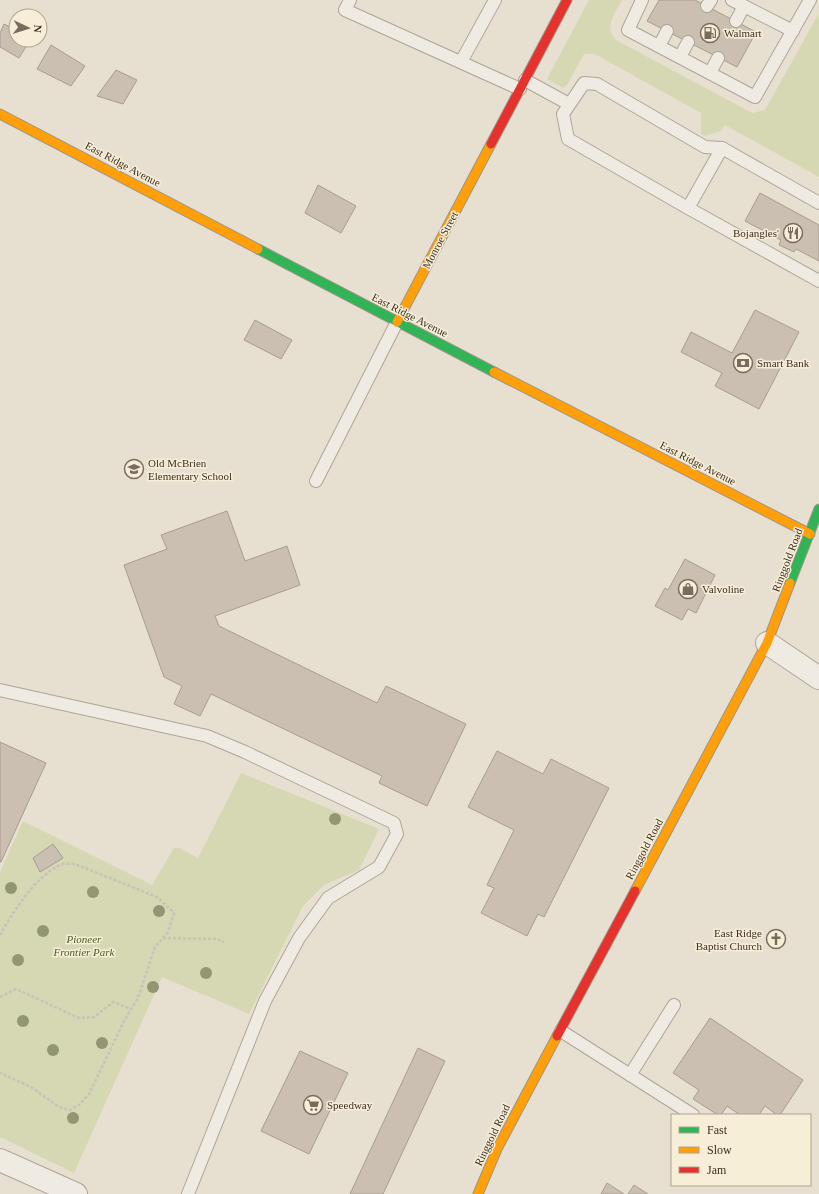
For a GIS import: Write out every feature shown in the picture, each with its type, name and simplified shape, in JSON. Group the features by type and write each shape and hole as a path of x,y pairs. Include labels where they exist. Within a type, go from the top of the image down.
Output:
{"street":[{"name":"Monroe Street","path":"397,322 567,0"},
{"name":"East Ridge Avenue","path":"0,114 397,322 815,536"},
{"name":"Ringgold Road","path":"478,1194 497,1149 767,643 815,536 819,509"},
{"path":"767,643 819,678"},
{"path":"0,1160 76,1194"}],"lane":[{"path":"350,0 345,10 461,62 523,84 569,104"},
{"path":"461,62 495,0"},
{"path":"642,0 628,30 755,97 810,0"},
{"path":"732,0 793,31"},
{"path":"736,21 744,6"},
{"path":"659,46 667,31"},
{"path":"680,57 688,42"},
{"path":"710,73 718,58"},
{"path":"819,203 722,148 705,147 597,84 584,83 563,114 568,139 819,281"},
{"path":"688,208 722,148"},
{"name":"Monroe Street","path":"316,481 397,322"},
{"path":"0,690 207,736 245,752 394,823 397,834 379,867 328,898 299,938 265,1001 188,1194"},
{"path":"630,1075 674,1005"},
{"path":"561,1031 691,1114"}],"path":[{"path":"0,935 13,913 42,878 61,865 75,864 157,898 174,913 168,932 155,947 138,998 131,1009 89,1094 79,1105 70,1110 59,1107 31,1087 0,1073"},
{"path":"163,938 216,939 224,942"},
{"path":"0,997 16,988 79,1018 94,1016 113,1002 131,1009"}],"green space":[{"path":"589,0 622,0 610,25 612,35 616,40 752,113 765,110 819,13 819,177 725,125 721,131 704,136 701,133 701,113 595,54 584,54 567,85 563,88 547,79"},
{"name":"Pioneer Frontier Park","path":"241,773 379,829 359,870 324,885 303,906 249,1014 162,977 74,1173 0,1137 0,872 23,821 152,885 174,848 179,848 198,858"}],"building":[{"path":"659,0 695,0 756,32 737,67 647,21"},
{"path":"4,24 8,26 8,48 25,48 19,58 0,47 0,33"},
{"path":"51,45 85,66 71,86 37,69"},
{"path":"116,70 137,80 123,104 97,96"},
{"path":"318,185 356,206 341,233 305,213"},
{"name":"Bojangles'","path":"760,193 819,225 819,261 796,249 794,252 779,245 781,240 745,221"},
{"name":"Smart Bank","path":"755,310 799,332 759,409 715,386 722,373 681,352 691,332 732,353"},
{"path":"255,320 292,340 281,359 244,340"},
{"path":"227,511 245,561 287,546 300,585 215,616 219,626 377,703 386,686 466,724 427,806 379,783 382,776 211,694 200,716 174,704 182,686 164,677 124,565 167,549 161,535"},
{"name":"Valvoline","path":"685,559 715,575 696,613 688,609 682,620 655,606 665,588 668,590"},
{"path":"0,742 46,763 1,862 0,862"},
{"path":"497,751 543,774 551,759 609,788 544,917 538,914 527,936 481,913 494,888 487,885 514,830 468,807"},
{"path":"53,844 63,858 40,872 33,858"},
{"path":"710,1018 803,1080 781,1114 776,1114 765,1106 760,1114 739,1114 727,1106 722,1114 716,1114 693,1099 699,1090 673,1073"},
{"path":"418,1048 445,1061 383,1194 350,1194"},
{"path":"300,1051 348,1073 309,1154 261,1131"},
{"path":"607,1183 624,1194 601,1194"},
{"path":"634,1185 648,1194 628,1194"}],"traffic: fast":[{"path":"258,249 494,372"},
{"path":"790,583 819,509"}],"traffic: slow":[{"path":"0,114 258,249"},
{"path":"397,322 491,144"},
{"path":"494,372 810,534"},
{"path":"635,891 767,643 790,583"},
{"path":"478,1194 497,1149 557,1036"}],"traffic: jam":[{"path":"491,144 567,0"},
{"path":"557,1036 635,891"}],"place":[{"name":"Walmart","path":"710,33"},
{"name":"Bojangles'","path":"793,233"},
{"name":"Smart Bank","path":"743,363"},
{"name":"Old McBrien Elementary School","path":"134,469"},
{"name":"Valvoline","path":"688,589"},
{"name":"East Ridge Baptist Church","path":"776,939"},
{"name":"Speedway","path":"313,1105"}]}
